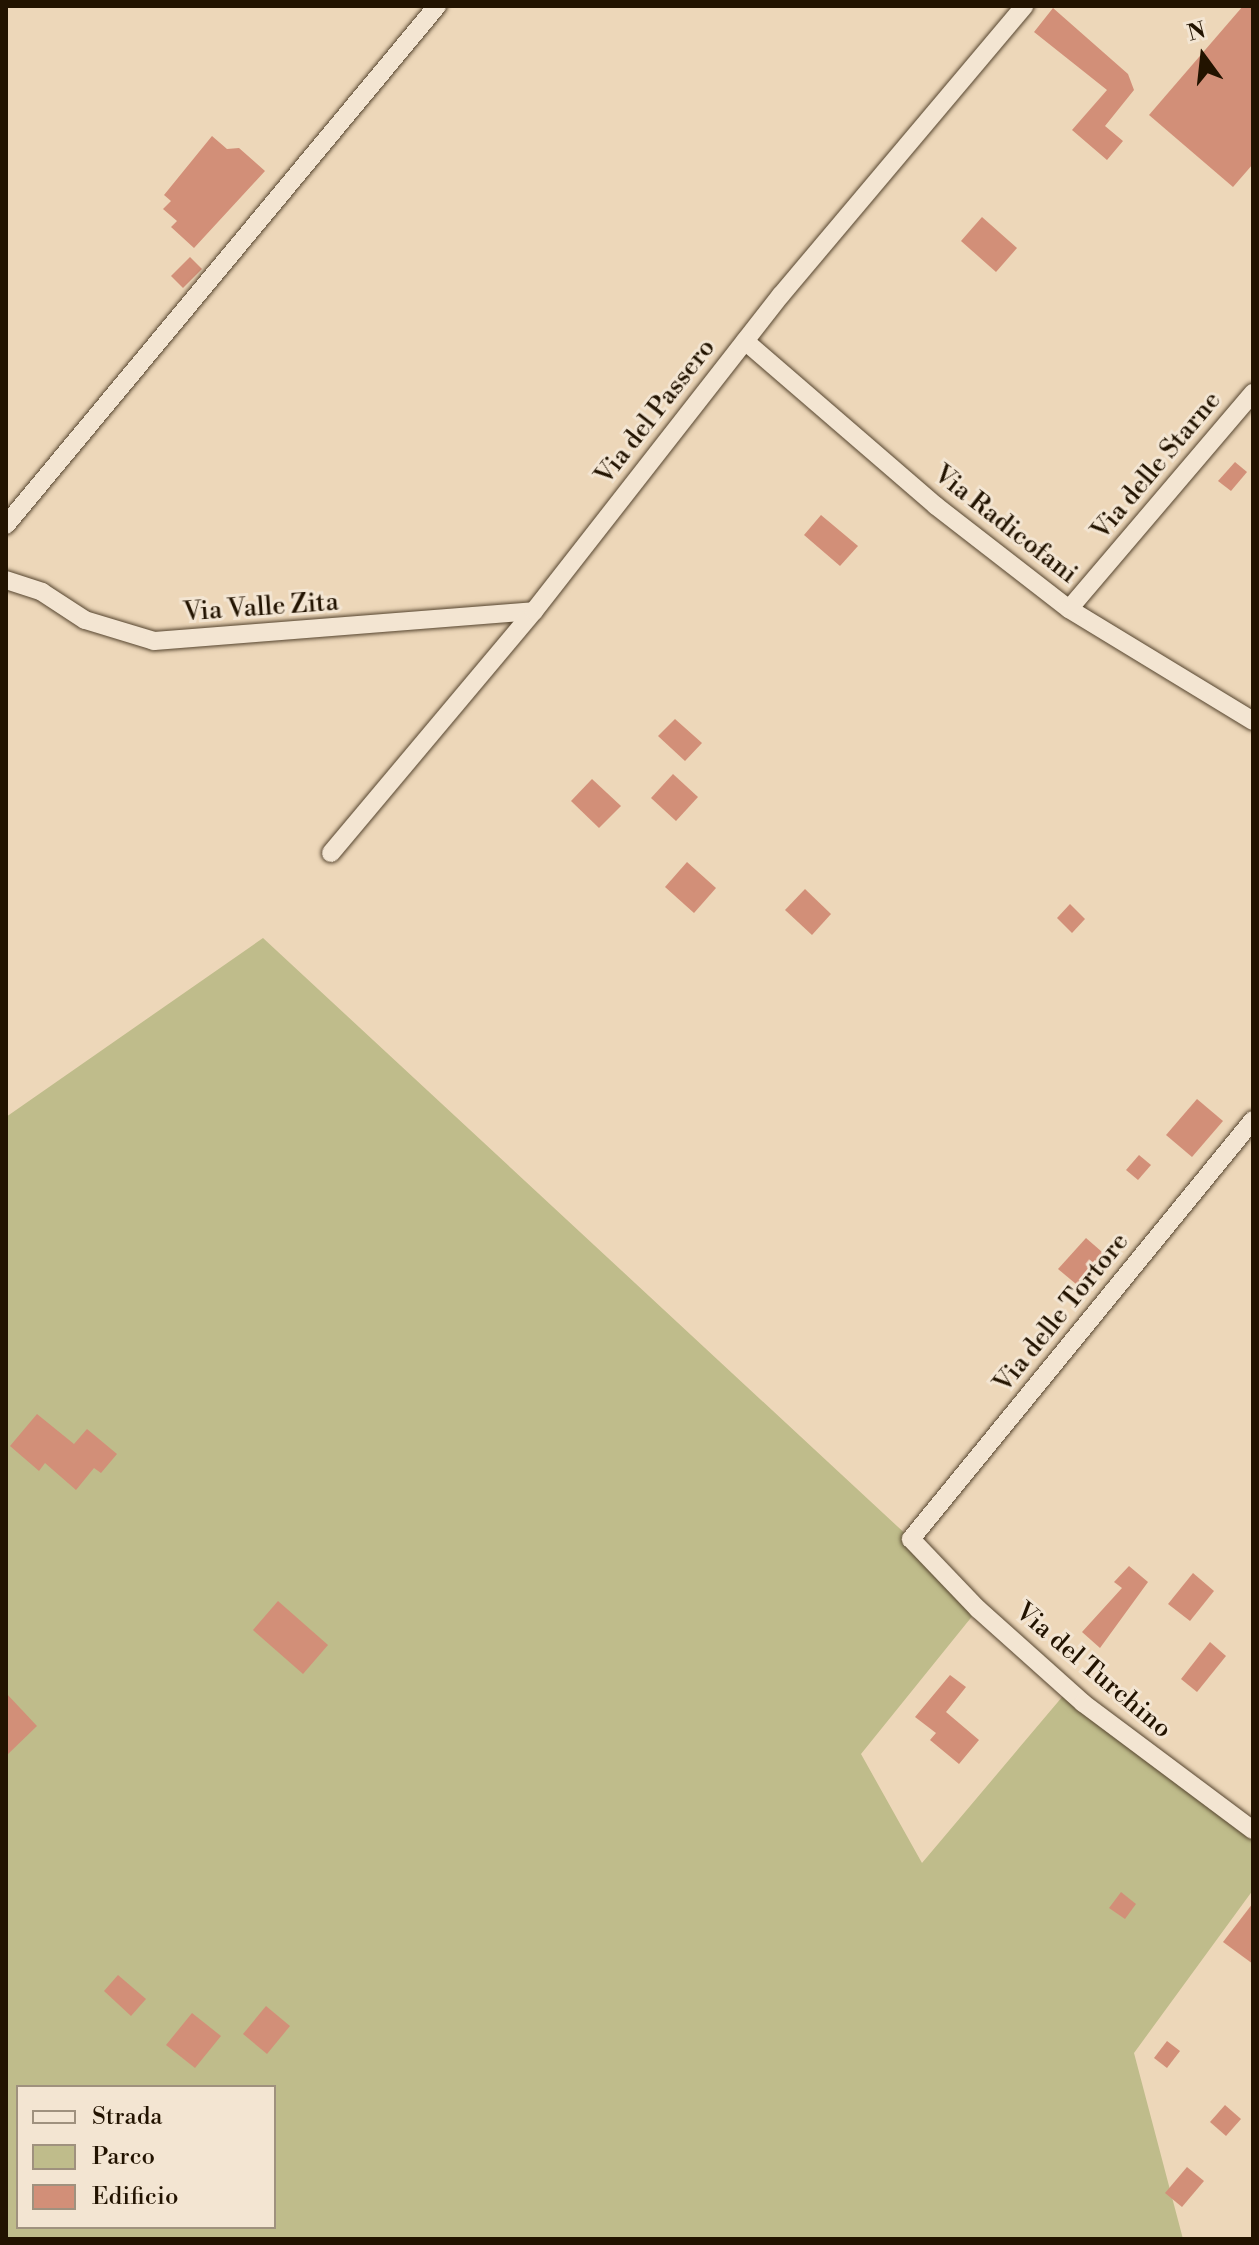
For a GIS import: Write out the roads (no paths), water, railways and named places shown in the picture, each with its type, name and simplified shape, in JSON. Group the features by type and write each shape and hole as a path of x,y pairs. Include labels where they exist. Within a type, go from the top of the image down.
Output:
{"street":[{"path":"6,525 437,6"},
{"name":"Via del Passero","path":"331,853 534,611 745,341 1024,6"},
{"name":"Via Radicofani","path":"745,341 936,506 1069,609 1253,721"},
{"name":"Via delle Starne","path":"1069,609 1253,393"},
{"name":"Via Valle Zita","path":"6,580 42,592 107,629 154,641 534,611"},
{"name":"Via delle Tortore","path":"911,1539 1253,1120"},
{"name":"Via del Turchino","path":"911,1539 968,1599 1083,1703 1253,1830"}]}
